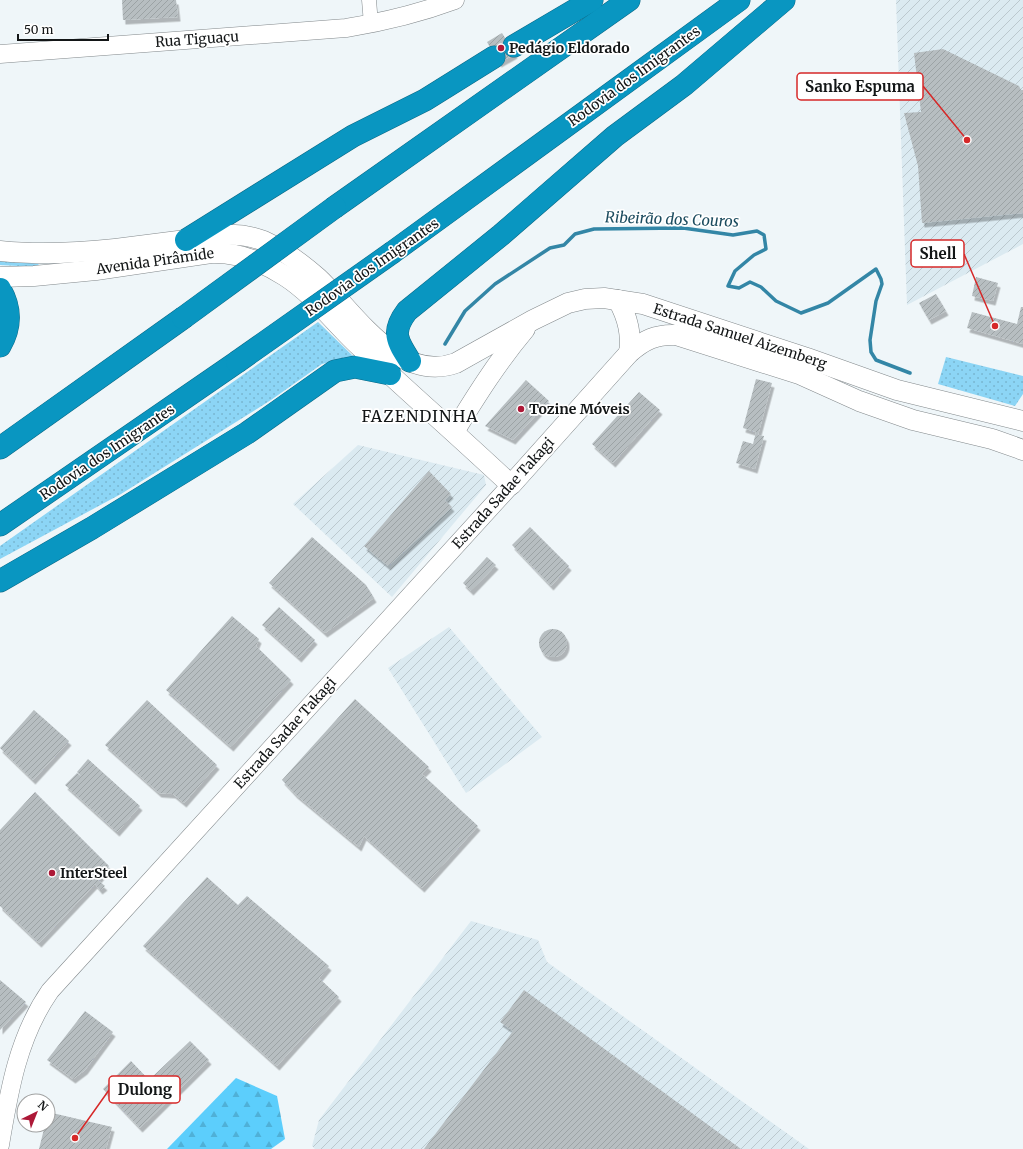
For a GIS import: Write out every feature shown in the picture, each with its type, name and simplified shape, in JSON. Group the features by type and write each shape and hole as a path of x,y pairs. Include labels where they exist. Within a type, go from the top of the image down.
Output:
{"highway":[{"path":"514,46 592,0"},
{"path":"0,448 183,318 335,207 629,0"},
{"name":"Rodovia dos Imigrantes","path":"0,525 237,362 393,252 739,0"},
{"path":"410,361 399,345 396,335 400,320 407,311 501,235 615,136 684,85 784,0"},
{"path":"186,240 353,136 425,100 494,57"},
{"path":"0,290 6,300 9,322 5,337 0,346"},
{"path":"0,581 99,524 247,433 336,371 355,367 390,374"}],"main road":[{"name":"Avenida Pirâmide","path":"0,251 66,253 186,240 220,234 234,234 264,241 283,251 319,279 377,339 398,356 410,361 438,367 447,366 464,359"},
{"name":"Avenida Pirâmide","path":"0,277 34,276 96,270 222,252 247,257 285,276 299,286 338,326 511,485"},
{"name":"Estrada Samuel Aizemberg","path":"464,359 533,320 576,301 594,298 618,300 643,304 754,340 897,390 1023,421"},
{"path":"618,300 625,312 631,339 629,353"},
{"path":"454,432 479,391 504,355 533,320"},
{"name":"Estrada Samuel Aizemberg","path":"629,353 652,337 664,334 676,335 799,374 859,401 913,420 992,438 1023,450"},
{"name":"Estrada Sadae Takagi","path":"511,485 629,353"}],"street":[{"path":"369,0 371,24"},
{"name":"Rua Tiguaçu","path":"0,54 346,28 371,24 426,10 455,0"},
{"name":"Estrada Sadae Takagi","path":"0,1145 16,1062 30,1023 50,991 511,485"}],"shaded area":[{"path":"896,0 1023,0 1023,244 907,305"},
{"path":"0,260 39,264 36,267 0,265"},
{"path":"318,322 354,357 322,364 271,400 121,494 0,559 0,546"},
{"path":"946,357 1023,376 1023,394 1015,406 938,384"},
{"path":"358,445 484,475 486,485 392,597 293,504"},
{"path":"449,627 542,737 466,793 388,668"},
{"path":"471,921 538,940 547,962 809,1149 315,1149 312,1146 319,1120"}],"green space":[{"path":"236,1078 277,1096 285,1139 271,1149 167,1149"}],"building":[{"path":"122,0 176,0 178,17 123,20"},
{"name":"Pedágio Eldorado","path":"502,33 515,54 499,63 487,42"},
{"path":"943,49 1019,86 1021,90 1023,90 1023,213 922,223 918,166 904,113 921,112 914,53"},
{"path":"976,277 998,283 993,301 972,296"},
{"path":"936,294 946,311 929,320 919,303"},
{"path":"1021,307 1023,307 1023,344 967,328 972,312 1017,324"},
{"path":"756,379 772,383 758,435 764,436 755,469 736,463 743,441 753,444 756,432 743,428"},
{"name":"Tozine Móveis","path":"526,380 549,401 513,440 485,426"},
{"path":"639,392 660,410 613,463 592,444"},
{"path":"429,471 451,494 445,500 452,507 388,566 364,546"},
{"path":"530,527 569,566 551,586 512,545"},
{"path":"312,537 366,585 374,598 325,633 269,583"},
{"path":"487,557 496,565 471,591 463,583"},
{"path":"279,607 315,640 299,658 262,625"},
{"path":"232,616 259,639 256,646 291,680 231,747 166,690"},
{"path":"553,629 559,630 563,633 566,637 566,649 563,653 559,656 553,657 547,656 543,653 540,649 539,643 540,637 543,633 547,630"},
{"path":"355,699 429,767 422,774 478,826 422,888 364,836 359,847 295,794 282,780"},
{"path":"147,700 217,765 184,803 173,794 159,793 105,745"},
{"path":"34,710 69,741 33,780 0,748"},
{"path":"88,759 140,806 117,832 65,785 77,773 82,777 77,772"},
{"name":"InterSteel","path":"35,792 109,866 98,880 105,886 100,890 95,884 39,943 0,906 0,830"},
{"path":"207,877 238,905 247,896 329,966 319,978 339,997 277,1066 143,946"},
{"path":"0,980 26,1002 0,1030"},
{"path":"524,990 741,1149 424,1149 513,1031 500,1022"},
{"path":"85,1011 113,1032 85,1070 73,1079 47,1060"},
{"path":"190,1041 209,1060 140,1128 103,1089 131,1061 149,1080"},
{"path":"56,1114 112,1127 106,1149 39,1149 43,1133 56,1133"}],"waterway":[{"name":"Ribeirão dos Couros","path":"445,344 465,311 495,284 550,248 564,245 575,234 594,229 683,228 733,235 757,231 764,235 766,249 754,255 735,271 728,286 739,288 750,282 761,287 776,301 801,313 828,303 876,269 882,284 876,301 870,340 871,352 876,360 910,373"}],"place":[{"name":"Pedágio Eldorado","path":"501,48"},
{"name":"Sanko Espuma","path":"967,140"},
{"name":"Shell","path":"995,326"},
{"name":"Tozine Móveis","path":"521,409"},
{"name":"InterSteel","path":"52,873"},
{"name":"Dulong","path":"75,1138"}],"district":[{"name":"FAZENDINHA","path":"420,416"}]}
